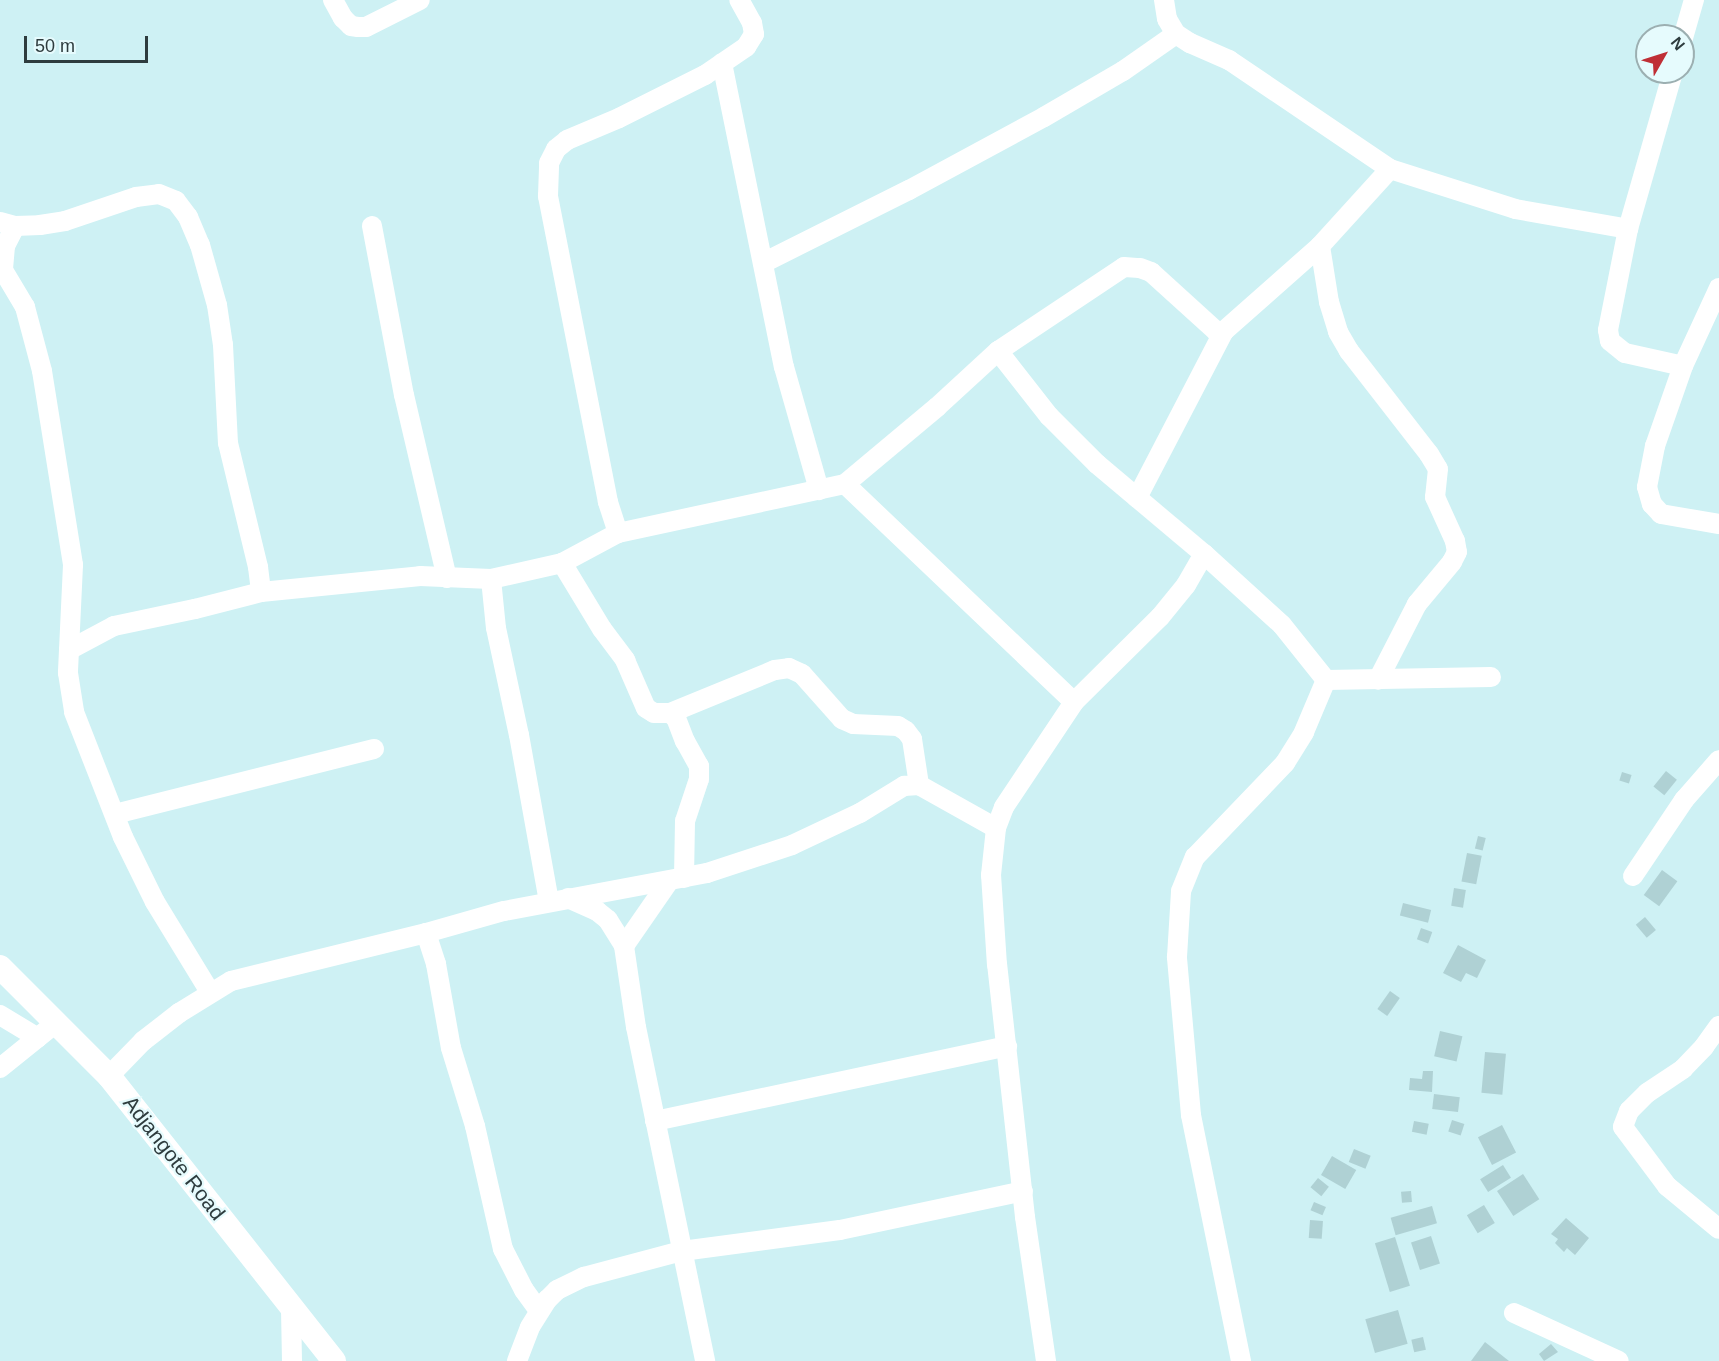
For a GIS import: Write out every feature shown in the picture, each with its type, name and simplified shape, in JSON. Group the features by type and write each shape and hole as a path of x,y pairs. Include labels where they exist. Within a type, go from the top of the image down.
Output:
{"street":[{"path":"333,0 343,18 351,26 358,27 366,27 420,0"},
{"path":"618,533 608,502 548,196 546,177 549,163 556,149 567,140 619,118 705,75 746,47 754,34 752,22 739,0"},
{"path":"1164,0 1167,19 1176,34 1190,43 1229,60 1390,169 1515,209 1628,229"},
{"path":"1687,24 1694,0"},
{"path":"763,263 909,190 1044,117 1123,71 1176,34"},
{"path":"722,63 784,367 819,490"},
{"path":"1670,84 1628,229 1608,330 1610,341 1625,353 1683,366"},
{"path":"1137,498 1224,331 1320,246 1390,169"},
{"path":"210,992 155,902 123,837 74,712 68,673 73,565 42,371 26,307 1,267 8,224 65,221 136,197 159,194 176,201 188,217 200,245 217,305 223,345 228,443 258,567 261,592"},
{"path":"372,226 404,395 447,578"},
{"path":"1320,246 1329,302 1338,332 1349,351 1429,454 1437,469 1435,497 1455,541 1456,552 1452,562 1417,604 1378,680"},
{"path":"69,650 114,626 261,592 412,577 491,579 562,562 618,533 844,484 937,407 998,351 1124,267 1140,268 1151,272 1216,332 1224,331"},
{"path":"1719,288 1683,366 1655,446 1647,487 1652,504 1661,514 1719,524"},
{"path":"998,351 1049,416 1097,464 1204,554 1282,625 1326,680"},
{"path":"844,484 1074,702"},
{"path":"1046,1361 1023,1191 997,965 991,875 996,828 1004,807 1074,702 1160,617 1186,585 1204,554"},
{"path":"562,562 602,629 625,660 646,708 654,713 670,713 775,670 789,668 802,674 842,718 853,724 897,726 906,731 912,739 919,785"},
{"path":"1186,585 1229,576"},
{"path":"491,579 496,628 558,900"},
{"path":"1326,680 1491,677"},
{"path":"1240,1361 1191,1115 1177,957 1181,891 1195,856 1285,763 1304,732 1326,680"},
{"path":"624,946 677,880 685,821 699,779 699,766 685,741 676,718 670,713"},
{"path":"115,814 374,749"},
{"path":"1634,876 1684,800 1719,760"},
{"path":"109,1076 143,1041 210,992 231,981 558,900 677,880 792,845 860,813 904,786 919,785 996,828"},
{"path":"558,900 597,911 608,920 624,946 636,1027 705,1361"},
{"path":"426,933 436,964 452,1048 475,1126 503,1249 524,1290 539,1311"},
{"name":"Adjangote Road","path":"0,967 109,1076 334,1361"},
{"path":"0,1015 38,1038"},
{"path":"0,1068 57,1022"},
{"path":"1719,1026 1704,1047 1683,1069 1647,1093 1629,1111 1623,1127 1667,1186 1719,1229"},
{"path":"655,1121 1007,1046"},
{"path":"517,1361 539,1311 557,1290 584,1277 682,1251 840,1230 1023,1191"},
{"path":"291,1309 292,1361"},
{"path":"1514,1313 1619,1361"}],"building":[{"path":"1666,771 1677,780 1664,795 1653,787"},
{"path":"1622,772 1632,775 1629,784 1619,781"},
{"path":"1478,836 1486,838 1483,851 1475,849"},
{"path":"1467,853 1482,856 1476,884 1461,881"},
{"path":"1662,870 1677,881 1659,906 1644,895"},
{"path":"1454,888 1466,890 1463,908 1451,906"},
{"path":"1403,903 1431,910 1428,923 1400,916"},
{"path":"1645,917 1656,930 1647,938 1636,925"},
{"path":"1421,928 1432,932 1428,943 1417,939"},
{"path":"1458,945 1486,960 1477,978 1466,973 1461,982 1443,973"},
{"path":"1390,991 1400,998 1387,1016 1377,1009"},
{"path":"1440,1031 1462,1036 1457,1062 1434,1056"},
{"path":"1485,1052 1506,1054 1502,1095 1481,1093"},
{"path":"1423,1071 1433,1071 1432,1092 1409,1090 1410,1078 1422,1079"},
{"path":"1434,1094 1460,1097 1458,1112 1432,1109"},
{"path":"1452,1120 1464,1124 1461,1135 1448,1131"},
{"path":"1414,1121 1429,1124 1427,1135 1412,1132"},
{"path":"1502,1125 1516,1153 1492,1165 1478,1137"},
{"path":"1354,1149 1371,1156 1365,1169 1349,1162"},
{"path":"1332,1156 1356,1170 1345,1189 1321,1175"},
{"path":"1503,1165 1511,1178 1488,1192 1480,1179"},
{"path":"1523,1174 1539,1199 1513,1216 1497,1191"},
{"path":"1318,1178 1329,1187 1321,1196 1310,1187"},
{"path":"1411,1191 1412,1202 1402,1203 1401,1192"},
{"path":"1314,1202 1326,1207 1322,1215 1310,1210"},
{"path":"1484,1205 1495,1223 1478,1233 1467,1215"},
{"path":"1432,1206 1437,1223 1396,1235 1391,1218"},
{"path":"1566,1218 1589,1238 1575,1255 1567,1248 1564,1252 1555,1243 1558,1239 1551,1234"},
{"path":"1310,1220 1323,1221 1322,1239 1309,1238"},
{"path":"1431,1236 1440,1264 1420,1270 1411,1242"},
{"path":"1395,1237 1410,1286 1390,1292 1375,1243"},
{"path":"1398,1310 1408,1344 1375,1353 1365,1319"},
{"path":"1423,1337 1426,1350 1414,1352 1411,1340"},
{"path":"1485,1342 1509,1361 1471,1361"},
{"path":"1551,1344 1558,1352 1544,1361 1539,1354"}]}
